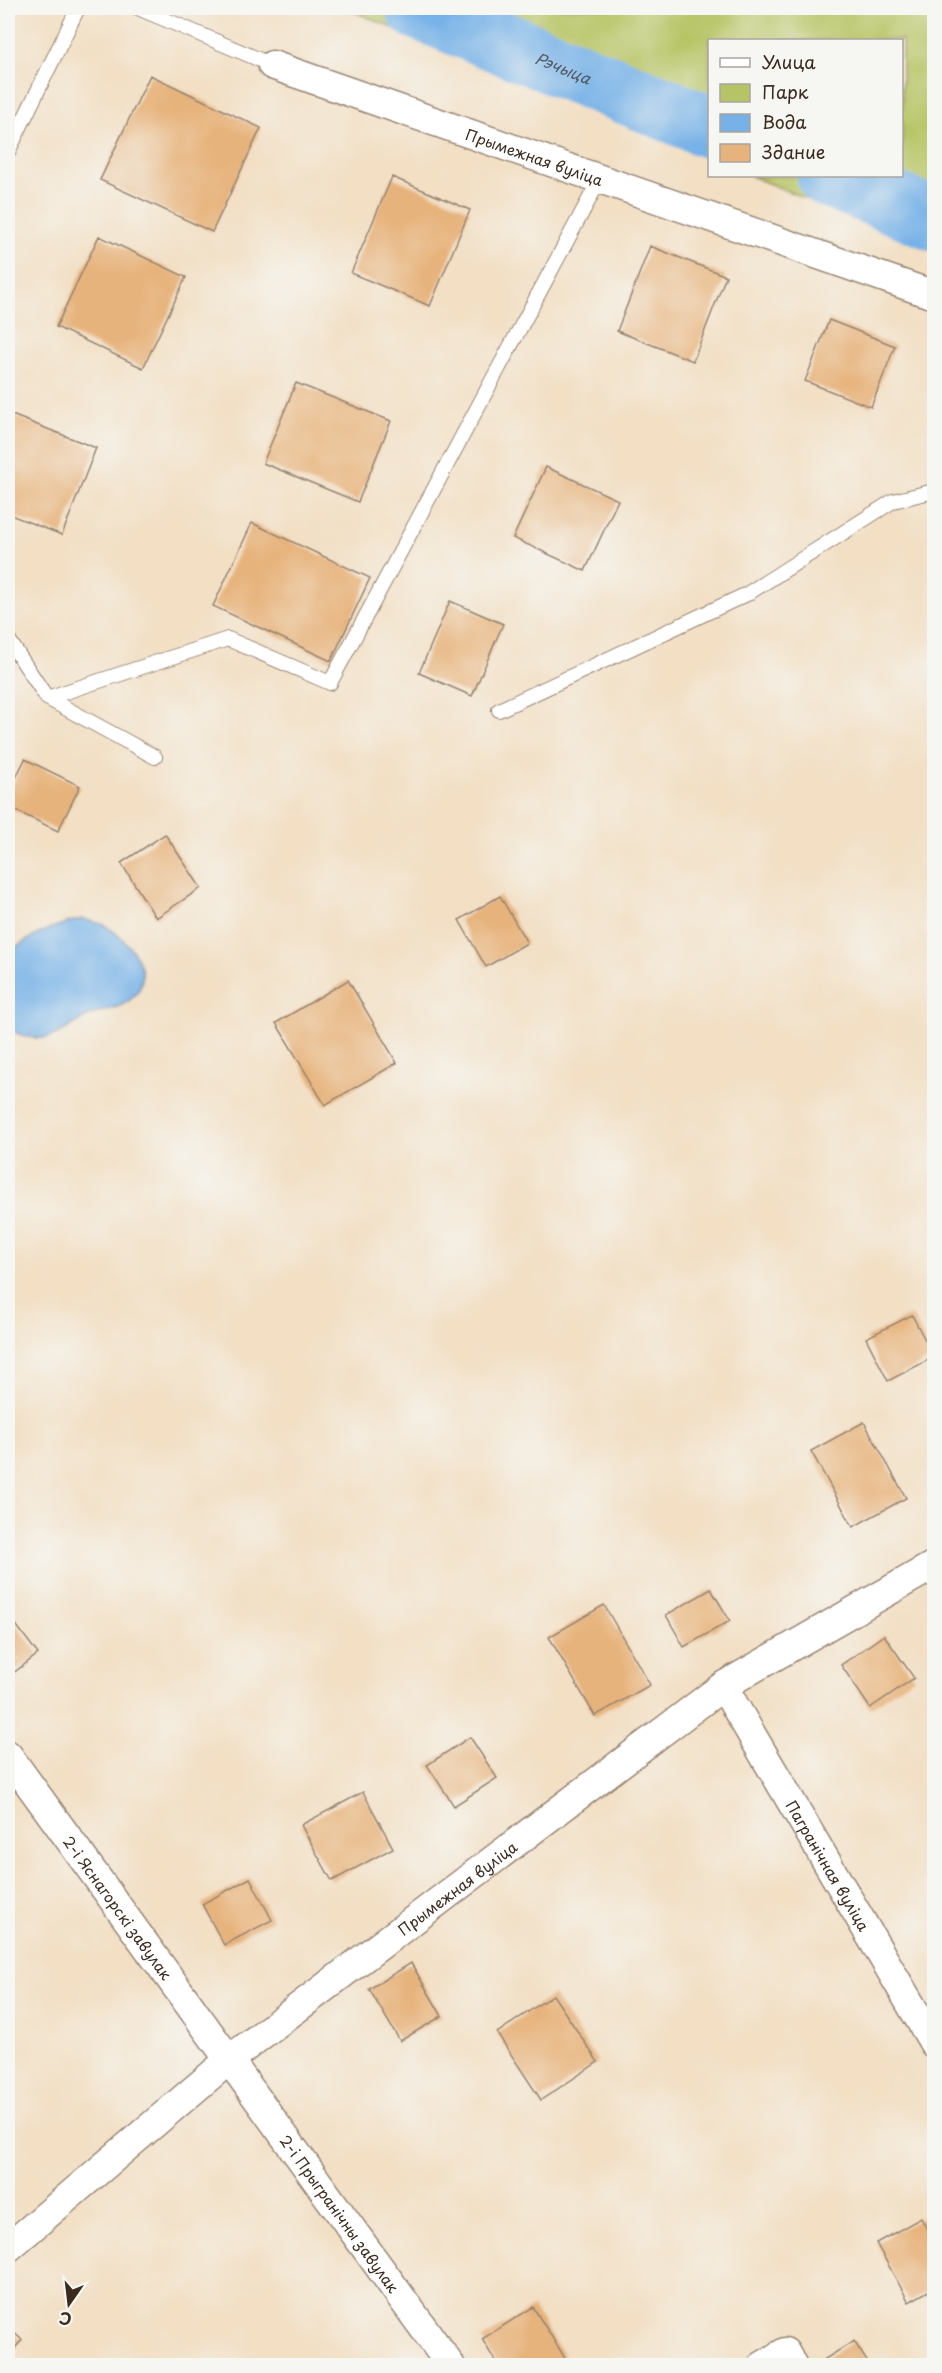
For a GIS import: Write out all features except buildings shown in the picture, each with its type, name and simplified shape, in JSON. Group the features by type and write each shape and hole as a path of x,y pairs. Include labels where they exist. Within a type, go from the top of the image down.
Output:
{"street":[{"name":"Прымежная вуліца","path":"272,65 934,295"},
{"name":"Прымежная вуліца","path":"8,2248 230,2059 723,1686 934,1565"},
{"name":"Пагранічная вуліца","path":"723,1686 934,2044"},
{"name":"2-і Яснагорскі завулак","path":"8,1755 230,2059"},
{"name":"2-і Прыгранічны завулак","path":"230,2059 452,2366"},
{"path":"762,2366 785,2352 793,2366"}],"lane":[{"path":"8,152 78,8"},
{"name":"Прымежная вуліца","path":"138,8 272,65"},
{"path":"47,698 228,639 330,683 600,179"},
{"path":"499,710 747,594 893,501 934,491"},
{"path":"8,639 47,698 155,757"}],"green space":[{"path":"345,8 934,8 934,252 753,177 903,177 903,39 708,39 708,158"}],"water":[{"path":"82,919 104,925 130,948 141,968 142,979 139,989 123,1005 93,1014 50,1037 29,1037 8,1029 8,953 43,932"}],"waterway":[{"name":"Рэчыца","path":"417,8 708,126"},
{"name":"Рэчыца","path":"830,177 934,219"}]}
